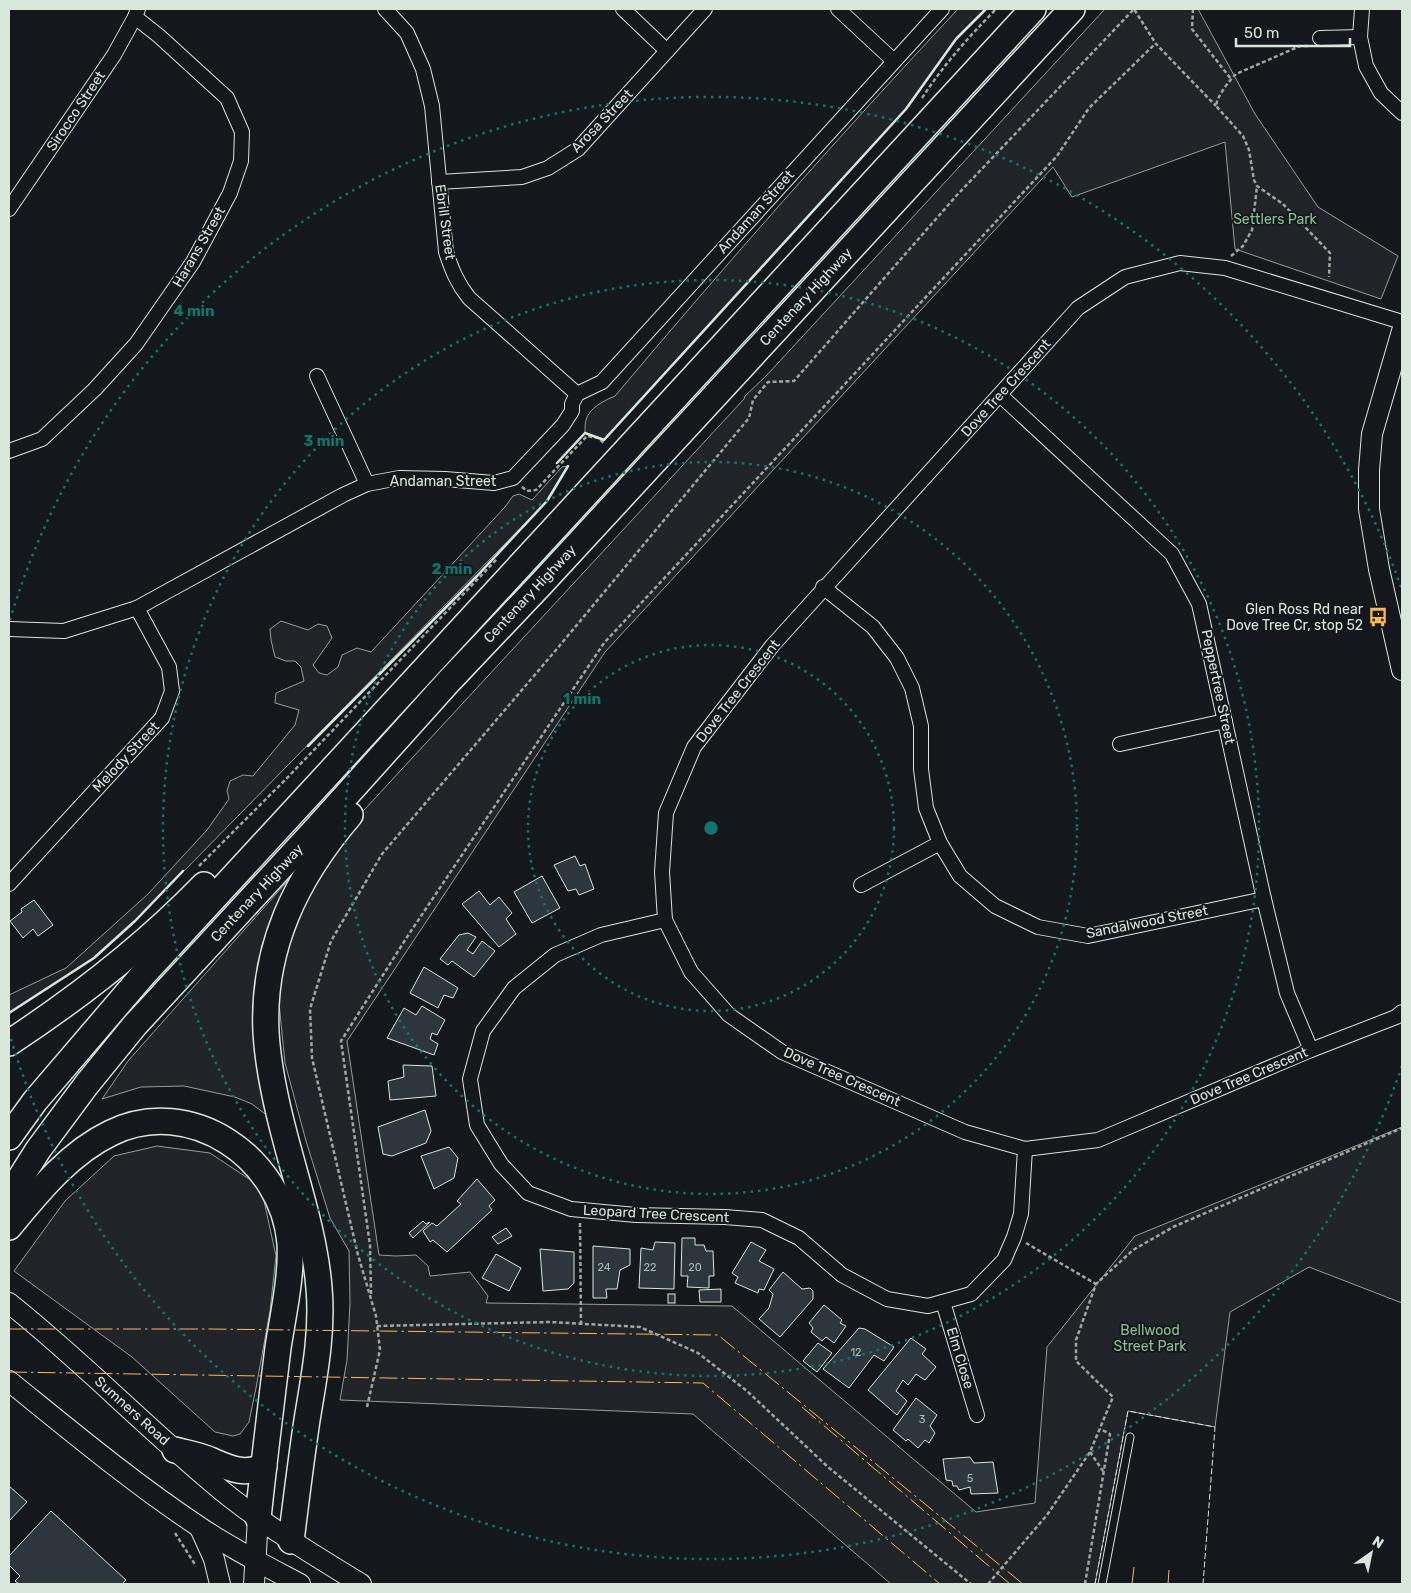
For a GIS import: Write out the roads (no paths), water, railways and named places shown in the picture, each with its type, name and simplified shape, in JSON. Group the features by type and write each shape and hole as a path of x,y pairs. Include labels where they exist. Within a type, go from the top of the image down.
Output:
{"highway":[{"name":"Centenary Highway","path":"9,1137 35,1101 142,976 1033,9"},
{"name":"Centenary Highway","path":"9,1196 38,1150 81,1091 135,1025 449,681 541,584 1072,9"},
{"path":"291,1541 318,1347 320,1308 317,1268 279,1114 268,1057 266,1010 271,967 284,920 304,877 348,816 445,706 449,681"},
{"path":"9,1043 82,992 148,939 187,902 285,800 307,796"},
{"path":"9,1227 46,1184 75,1156 95,1141 112,1132 130,1126 150,1122 186,1124 218,1136 235,1145 248,1157 270,1183 278,1197 288,1229 290,1244 287,1285 258,1518"},
{"path":"175,1450 209,1459 233,1470 250,1471 264,1466"}],"main road":[{"path":"1402,331 1372,434 1369,470 1369,509 1379,569 1402,670"},
{"name":"Sumners Road","path":"9,1303 231,1498 291,1541 361,1584"},
{"path":"9,1381 137,1483 200,1528 291,1582"},
{"path":"254,1584 254,1559 258,1518"},
{"path":"200,1528 214,1559 220,1584"},
{"path":"291,1541 291,1582"}],"street":[{"name":"Ebrill Street","path":"386,9 407,33 423,69 432,106 446,252 458,285 469,298 577,394"},
{"path":"623,9 667,51"},
{"name":"Arosa Street","path":"439,182 522,177 548,168 578,149 705,9"},
{"path":"838,9 894,61"},
{"name":"Andaman Street","path":"9,629 64,631 137,608 343,495 367,484 399,478 494,483 513,478 563,425 572,411 572,404 577,394 602,382 942,9"},
{"path":"1362,9 1360,38 1366,66 1381,93 1402,112"},
{"name":"Sirocco Street","path":"9,209 114,55 136,13"},
{"name":"Harans Street","path":"9,452 42,439 95,389 136,344 193,262 230,192 241,160 242,132 228,98 136,13"},
{"path":"1320,38 1360,38"},
{"name":"Dove Tree Crescent","path":"1402,322 1225,268 1180,263 1125,277 1078,308 823,587 772,646 694,747 666,813 662,872 665,920 691,972 729,1015 782,1052 965,1132 1025,1149 1098,1140 1311,1050 1396,1017 1402,1012"},
{"path":"317,376 367,484"},
{"name":"Peppertree Street","path":"1000,395 1172,554 1199,604 1287,993 1311,1050"},
{"name":"Sandalwood Street","path":"823,587 873,627 897,658 912,688 921,726 921,769 926,808 940,843 960,876 995,906 1038,927 1088,936 1264,898"},
{"name":"Melody Street","path":"9,884 162,718 172,691 169,667 137,608"},
{"path":"1120,744 1225,721"},
{"path":"861,885 940,843"},
{"name":"Leopard Tree Crescent","path":"665,920 601,935 556,955 514,988 484,1030 470,1079 477,1125 501,1164 528,1193 571,1209 636,1215 725,1217 762,1220 799,1238 842,1275 887,1299 928,1306 970,1294 1004,1260 1021,1214 1025,1149"},
{"name":"Elm Close","path":"943,1302 977,1415"}],"lane":[{"path":"1102,1584 1130,1437"}],"place":[{"name":"Glen Ross Rd near Dove Tree Cr, stop 52","path":"1378,617"}],"park label":[{"name":"Settlers Park","path":"1275,219"},
{"name":"Bellwood Street Park","path":"1150,1338"}]}
